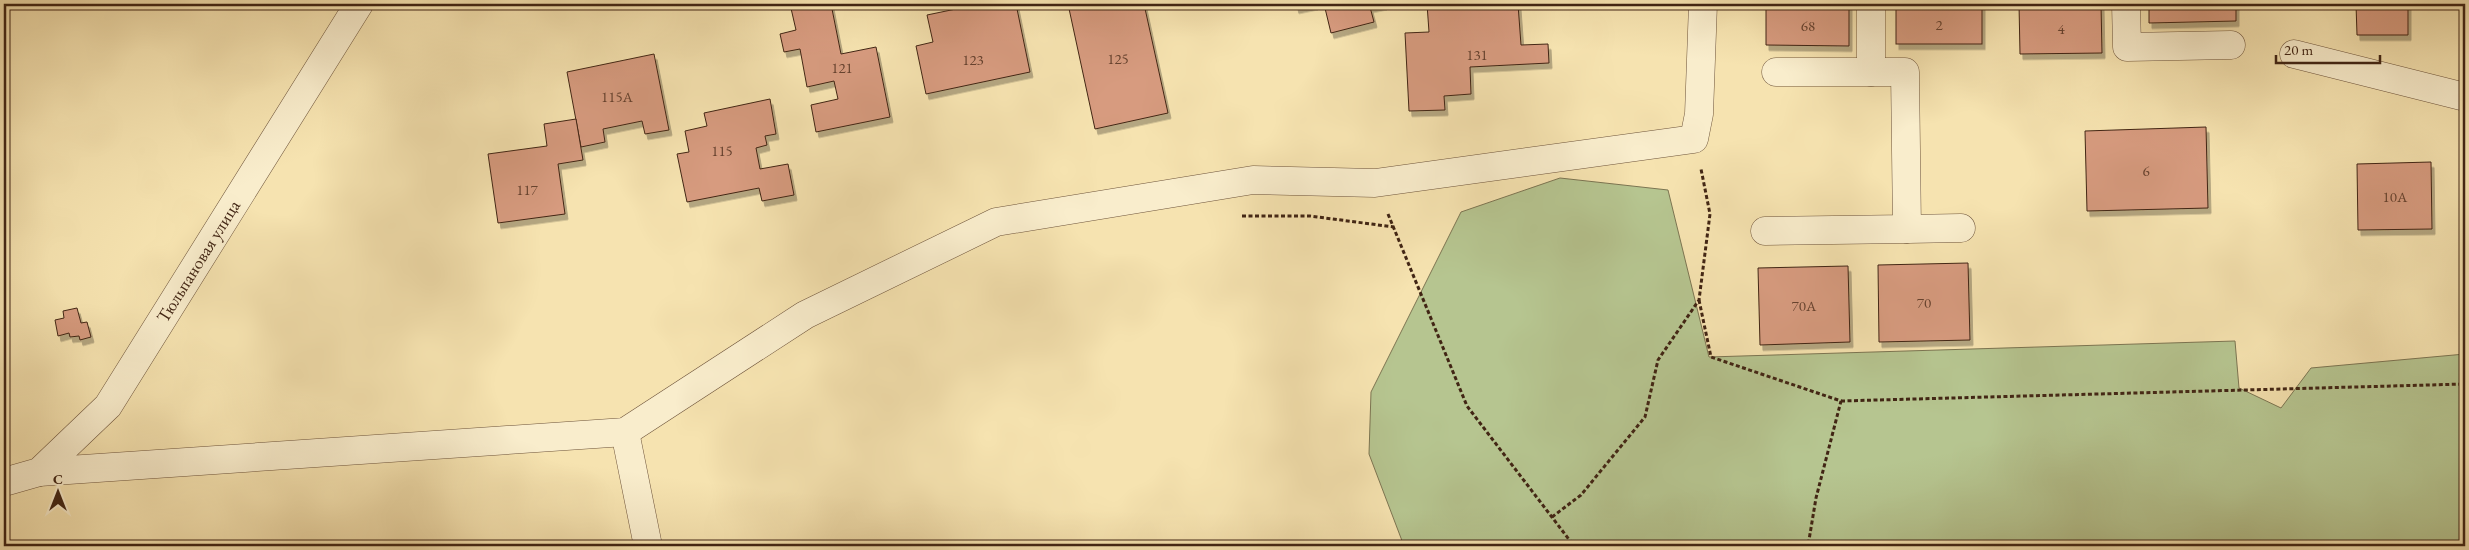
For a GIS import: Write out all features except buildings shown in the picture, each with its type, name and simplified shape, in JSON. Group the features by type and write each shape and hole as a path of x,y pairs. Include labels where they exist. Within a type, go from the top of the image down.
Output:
{"street":[{"name":"Тюльпановая улица","path":"4,482 38,472 108,406 359,4"},
{"path":"38,472 625,432 806,315 996,222 1253,180 1375,183 1694,139 1698,114 1703,4"},
{"path":"1870,4 1871,72"},
{"path":"2126,4 2127,47 2232,45"},
{"path":"2294,54 2465,97"},
{"path":"1776,72 1905,72 1907,229"},
{"path":"1765,232 1961,228"},
{"path":"625,432 648,546"}],"path":[{"path":"1694,139 1710,214 1699,300 1710,357 1842,401 2465,384"},
{"path":"1375,183 1467,406 1574,546"},
{"path":"1234,216 1310,216 1394,228"},
{"path":"1552,517 1581,495 1645,417 1658,360 1699,300"},
{"path":"1808,546 1816,498 1842,401"}],"green space":[{"path":"1560,178 1668,190 1709,357 2235,341 2239,388 2281,408 2311,368 2465,354 2465,546 1404,546 1369,454 1371,392 1461,212"}]}
